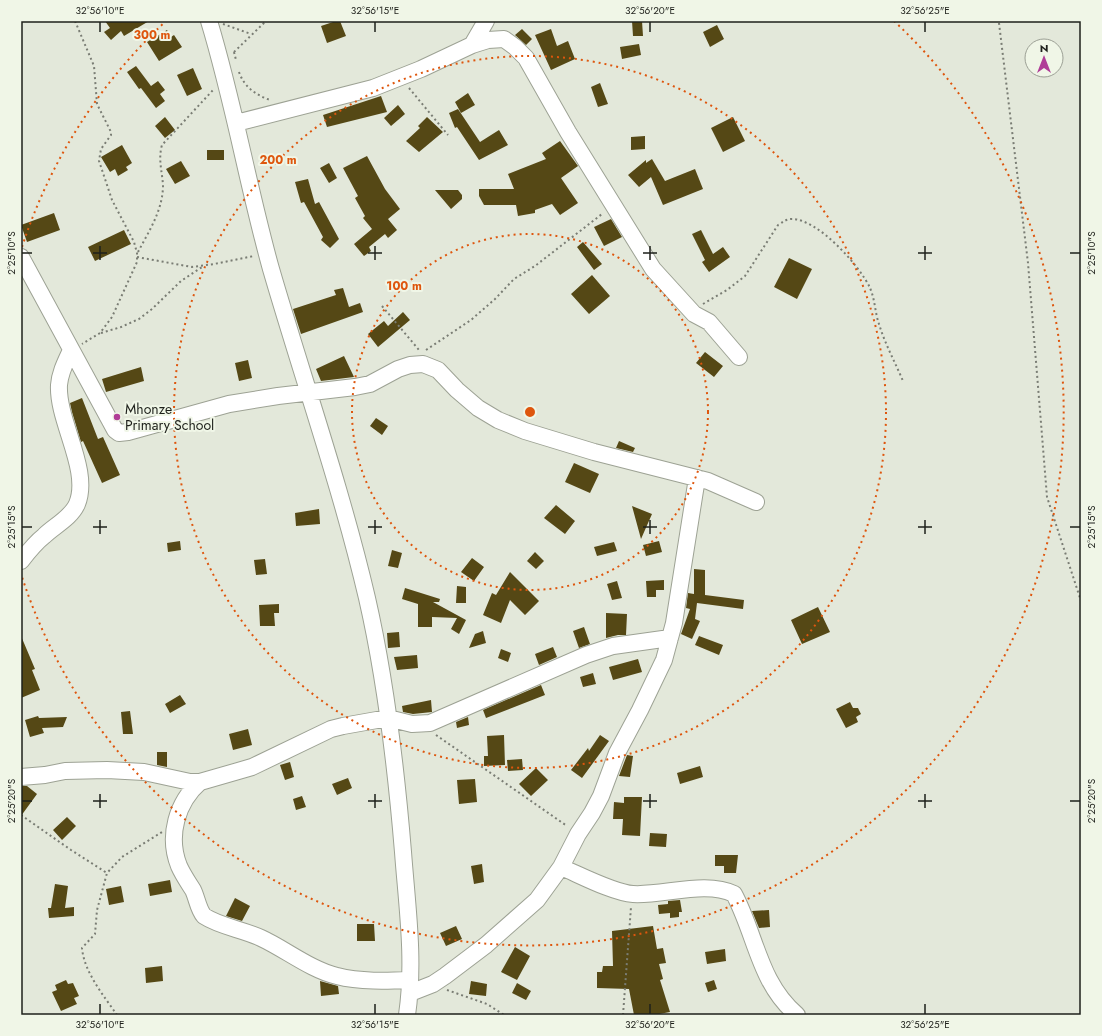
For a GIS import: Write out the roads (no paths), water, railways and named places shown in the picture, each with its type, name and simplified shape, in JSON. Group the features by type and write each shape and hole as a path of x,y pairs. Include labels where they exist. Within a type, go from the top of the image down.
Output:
{"street":[{"path":"472,45 486,21"},
{"path":"213,22 227,71 236,123 251,193 267,253 353,545 367,599 388,718 400,816 407,902 410,986 407,1015"},
{"path":"236,123 347,95 401,77 472,45 488,40 504,39 515,46 520,52 545,89 568,132 653,269 698,317 709,322 739,357"},
{"path":"21,256 115,430 119,433 128,432 229,404 278,396 337,391 370,384 410,365 431,365 478,408 498,420 525,431 594,452 697,478 756,502"},
{"path":"21,560 44,536 72,512 79,496 76,456 60,402 59,384 63,368 71,350"},
{"path":"200,782 185,798 175,825 174,838 179,865 193,891 201,912 208,919 258,937 323,971 337,976 392,981 410,986 433,984 514,922 536,900 561,867 600,796 617,753 655,682 664,660 670,638 697,478"},
{"path":"21,777 45,775 65,771 107,770 144,772 190,782 200,782 252,767 331,729 388,718 402,722 421,724 441,720 586,655 613,646 670,638"},
{"path":"561,867 615,889 632,894 696,889 727,891 734,894 766,975 779,997 797,1015"}],"place":[{"name":"Mhonze Primary School","path":"117,417"}]}
